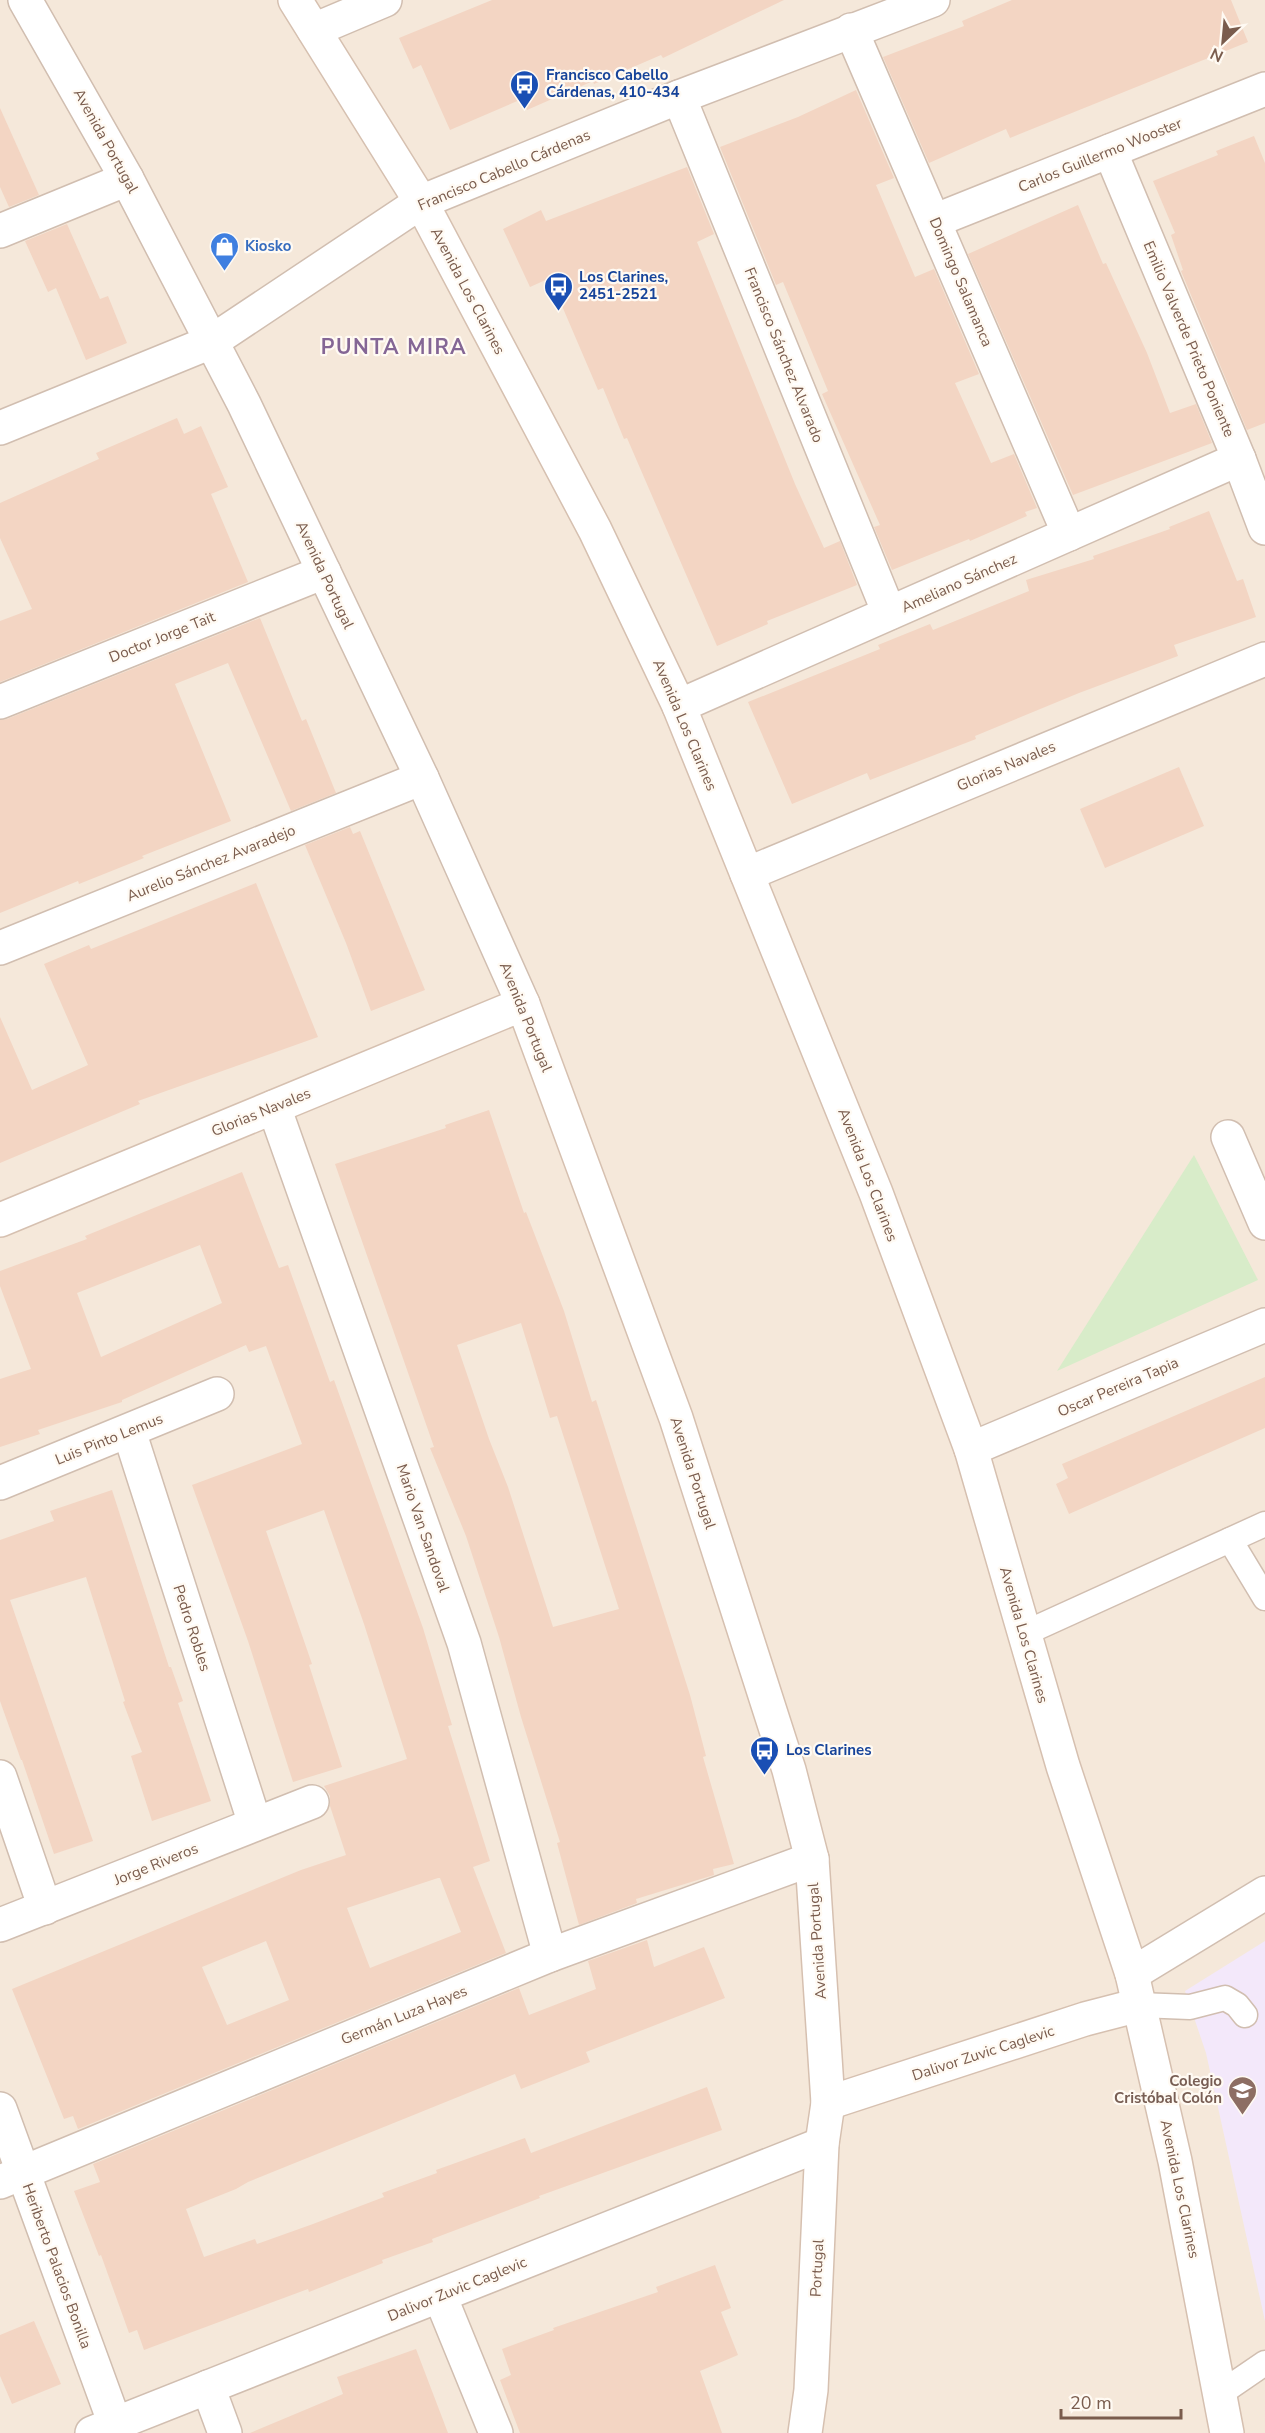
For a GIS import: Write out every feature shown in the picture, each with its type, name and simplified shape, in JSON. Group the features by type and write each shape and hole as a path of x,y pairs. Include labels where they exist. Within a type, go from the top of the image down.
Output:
{"street":[{"name":"Avenida Portugal","path":"25,0 127,178 244,404 422,778 522,1004 675,1418 789,1770 812,1859 828,2103"},
{"name":"Avenida Los Clarines","path":"295,0 421,202 595,530 679,706 876,1193 971,1449 1063,1766 1136,1990 1175,2161 1227,2433"},
{"path":"314,30 385,0"},
{"name":"Francisco Cabello Cárdenas","path":"0,428 212,342 421,202 851,30 933,0"},
{"name":"Domingo Salamanca","path":"851,30 1069,534"},
{"name":"Carlos Guillermo Wooster","path":"934,221 1265,89"},
{"name":"Francisco Sánchez Alvarado","path":"679,98 889,613"},
{"name":"Emilio Valverde Prieto Poniente","path":"1110,151 1239,459 1265,528"},
{"path":"0,231 127,178"},
{"name":"Ameliano Sánchez","path":"679,706 1239,459"},
{"name":"Doctor Jorge Tait","path":"0,702 324,572"},
{"name":"Glorias Navales","path":"747,874 1265,658"},
{"name":"Aurelio Sánchez Avaradejo","path":"0,948 422,778"},
{"name":"Glorias Navales","path":"0,1220 522,1004"},
{"name":"Mario Van Sandoval","path":"274,1107 464,1643 550,1955"},
{"path":"1228,1137 1265,1223"},
{"name":"Oscar Pereira Tapia","path":"971,1449 1265,1325"},
{"name":"Luis Pinto Lemus","path":"0,1483 217,1394"},
{"name":"Pedro Robles","path":"129,1431 255,1824"},
{"path":"0,1777 45,1908"},
{"name":"Jorge Riveros","path":"0,1925 312,1802"},
{"name":"Germán Luza Hayes","path":"12,2177 550,1955 812,1859"},
{"name":"Dalivor Zuvic Caglevic","path":"828,2103 1085,2019 1136,1990 1265,1893"},
{"name":"Portugal","path":"805,2433 811,2391 822,2144 828,2103"},
{"name":"Heriberto Palacios Bonilla","path":"0,2109 12,2177 103,2428"},
{"name":"Dalivor Zuvic Caglevic","path":"103,2428 822,2144"},
{"path":"441,2296 496,2433"},
{"path":"208,2387 225,2433"}],"lane":[{"path":"1023,1634 1265,1524"},
{"path":"1230,1540 1265,1598"},
{"path":"1136,1990 1190,2007 1225,1998 1237,2005 1245,2015"},
{"path":"1221,2393 1265,2363"}],"shaded area":[{"path":"0,0 1265,0 1265,2433 0,2433"},
{"name":"Colegio Cristóbal Colón","path":"1265,1941 1265,2321 1206,2053 1185,1991"}],"green space":[{"path":"1194,1155 1258,1280 1057,1371"}],"building":[{"path":"492,0 784,0 663,58 661,55 594,84 593,81 527,110 522,99 450,130 421,65 413,69 399,38"},
{"path":"1012,0 1231,0 1248,42 1010,138 1006,129 929,163 883,57 964,26 962,21"},
{"path":"856,90 894,178 876,185 915,277 934,269 979,374 955,383 991,463 1014,454 1037,508 1025,512 1027,516 970,541 969,539 892,570 874,527 880,525 822,394 828,391 783,282 776,285 720,147 798,117"},
{"path":"0,108 39,195 9,207 0,187"},
{"path":"1254,136 1265,163 1265,423 1247,430 1181,271 1183,270 1171,235 1175,233 1153,181 1218,155 1216,151"},
{"path":"687,167 714,234 697,242 795,484 824,548 840,541 857,585 767,621 768,624 717,646 627,438 624,439 603,388 598,390 550,278 530,287 503,229 541,210 546,221"},
{"path":"1078,205 1103,264 1106,263 1147,353 1170,413 1196,404 1212,443 1073,495 968,254"},
{"path":"67,224 100,299 108,296 127,343 86,360 56,288 48,292 25,241"},
{"path":"177,418 184,434 201,426 228,487 211,494 248,582 0,682 0,621 32,609 0,538 0,503 99,459 96,453"},
{"path":"1209,511 1237,581 1243,579 1256,617 1174,645 1178,656 1079,693 975,736 976,739 870,780 867,773 792,804 748,702 880,649 878,645 930,624 933,630 1029,591 1026,580 1094,559 1093,556 1170,529 1169,527"},
{"path":"260,618 302,721 306,719 336,793 291,811 228,663 175,684 231,821 79,884 78,881 0,913 0,720"},
{"path":"1179,767 1204,826 1105,868 1080,809"},
{"path":"350,827 353,834 360,831 425,990 371,1011 346,943 305,845"},
{"path":"256,883 318,1037 138,1101 140,1104 0,1163 0,1017 32,1090 88,1065 44,964 89,945 91,949"},
{"path":"489,1110 524,1213 526,1212 564,1311 592,1402 596,1400 690,1695 706,1756 703,1757 734,1864 713,1869 714,1875 636,1899 637,1903 579,1925 557,1843 560,1842 499,1637 466,1536 430,1448 434,1447 335,1164 446,1128 445,1125","holes":["521,1323 550,1418 557,1416 619,1609 553,1627 508,1487 457,1345"]},
{"path":"242,1172 279,1268 288,1265 330,1382 334,1380 423,1628 452,1725 448,1726 490,1861 473,1867 506,1953 78,2129 73,2116 64,2119 12,1989 301,1870 346,1855 330,1806 330,1796 324,1786 407,1759 364,1624 324,1510 266,1531 312,1664 309,1665 342,1767 293,1782 248,1641 192,1485 302,1444 266,1346 249,1352 246,1345 122,1400 122,1402 38,1430 40,1434 0,1447 0,1379 31,1369 0,1286 0,1271 87,1239 85,1236","holes":["200,1245 222,1303 101,1357 77,1293","440,1878 461,1932 370,1968 347,1908","266,1941 289,2000 227,2025 202,1967"]},
{"path":"1265,1377 1265,1428 1069,1514 1056,1484 1068,1478 1062,1464"},
{"path":"112,1490 169,1667 171,1667 183,1701 178,1703 211,1801 152,1821 131,1756 142,1752 123,1702 125,1701 86,1577 10,1600 93,1841 54,1854 0,1701 0,1540 54,1521 50,1511"},
{"path":"647,1940 654,1967 704,1947 725,1998 586,2052 590,2062 521,2089 515,2074 186,2209 204,2257 255,2239 257,2244 313,2224 384,2197 382,2193 437,2173 436,2170 525,2138 531,2153 707,2087 722,2130 539,2196 540,2198 432,2239 433,2242 382,2260 383,2263 309,2292 308,2289 144,2350 137,2330 129,2333 101,2255 99,2256 74,2191 100,2182 93,2164 519,1988 529,2015 596,1989 588,1961"},
{"path":"715,2265 731,2308 721,2312 738,2355 700,2371 722,2433 520,2433 500,2380 511,2375 502,2349 554,2330 553,2328 658,2292 656,2287"},
{"path":"34,2321 61,2384 12,2404 0,2376 0,2335"},
{"path":"416,2349 448,2433 250,2433 343,2394 337,2377"}],"place":[{"name":"Francisco Cabello Cárdenas, 410-434","path":"525,110"},
{"name":"Kiosko","path":"224,272"},
{"name":"Los Clarines, 2451-2521","path":"558,312"},
{"name":"Los Clarines","path":"765,1776"},
{"name":"Colegio Cristóbal Colón","path":"1243,2116"}],"district":[{"name":"PUNTA MIRA","path":"394,347"}]}
